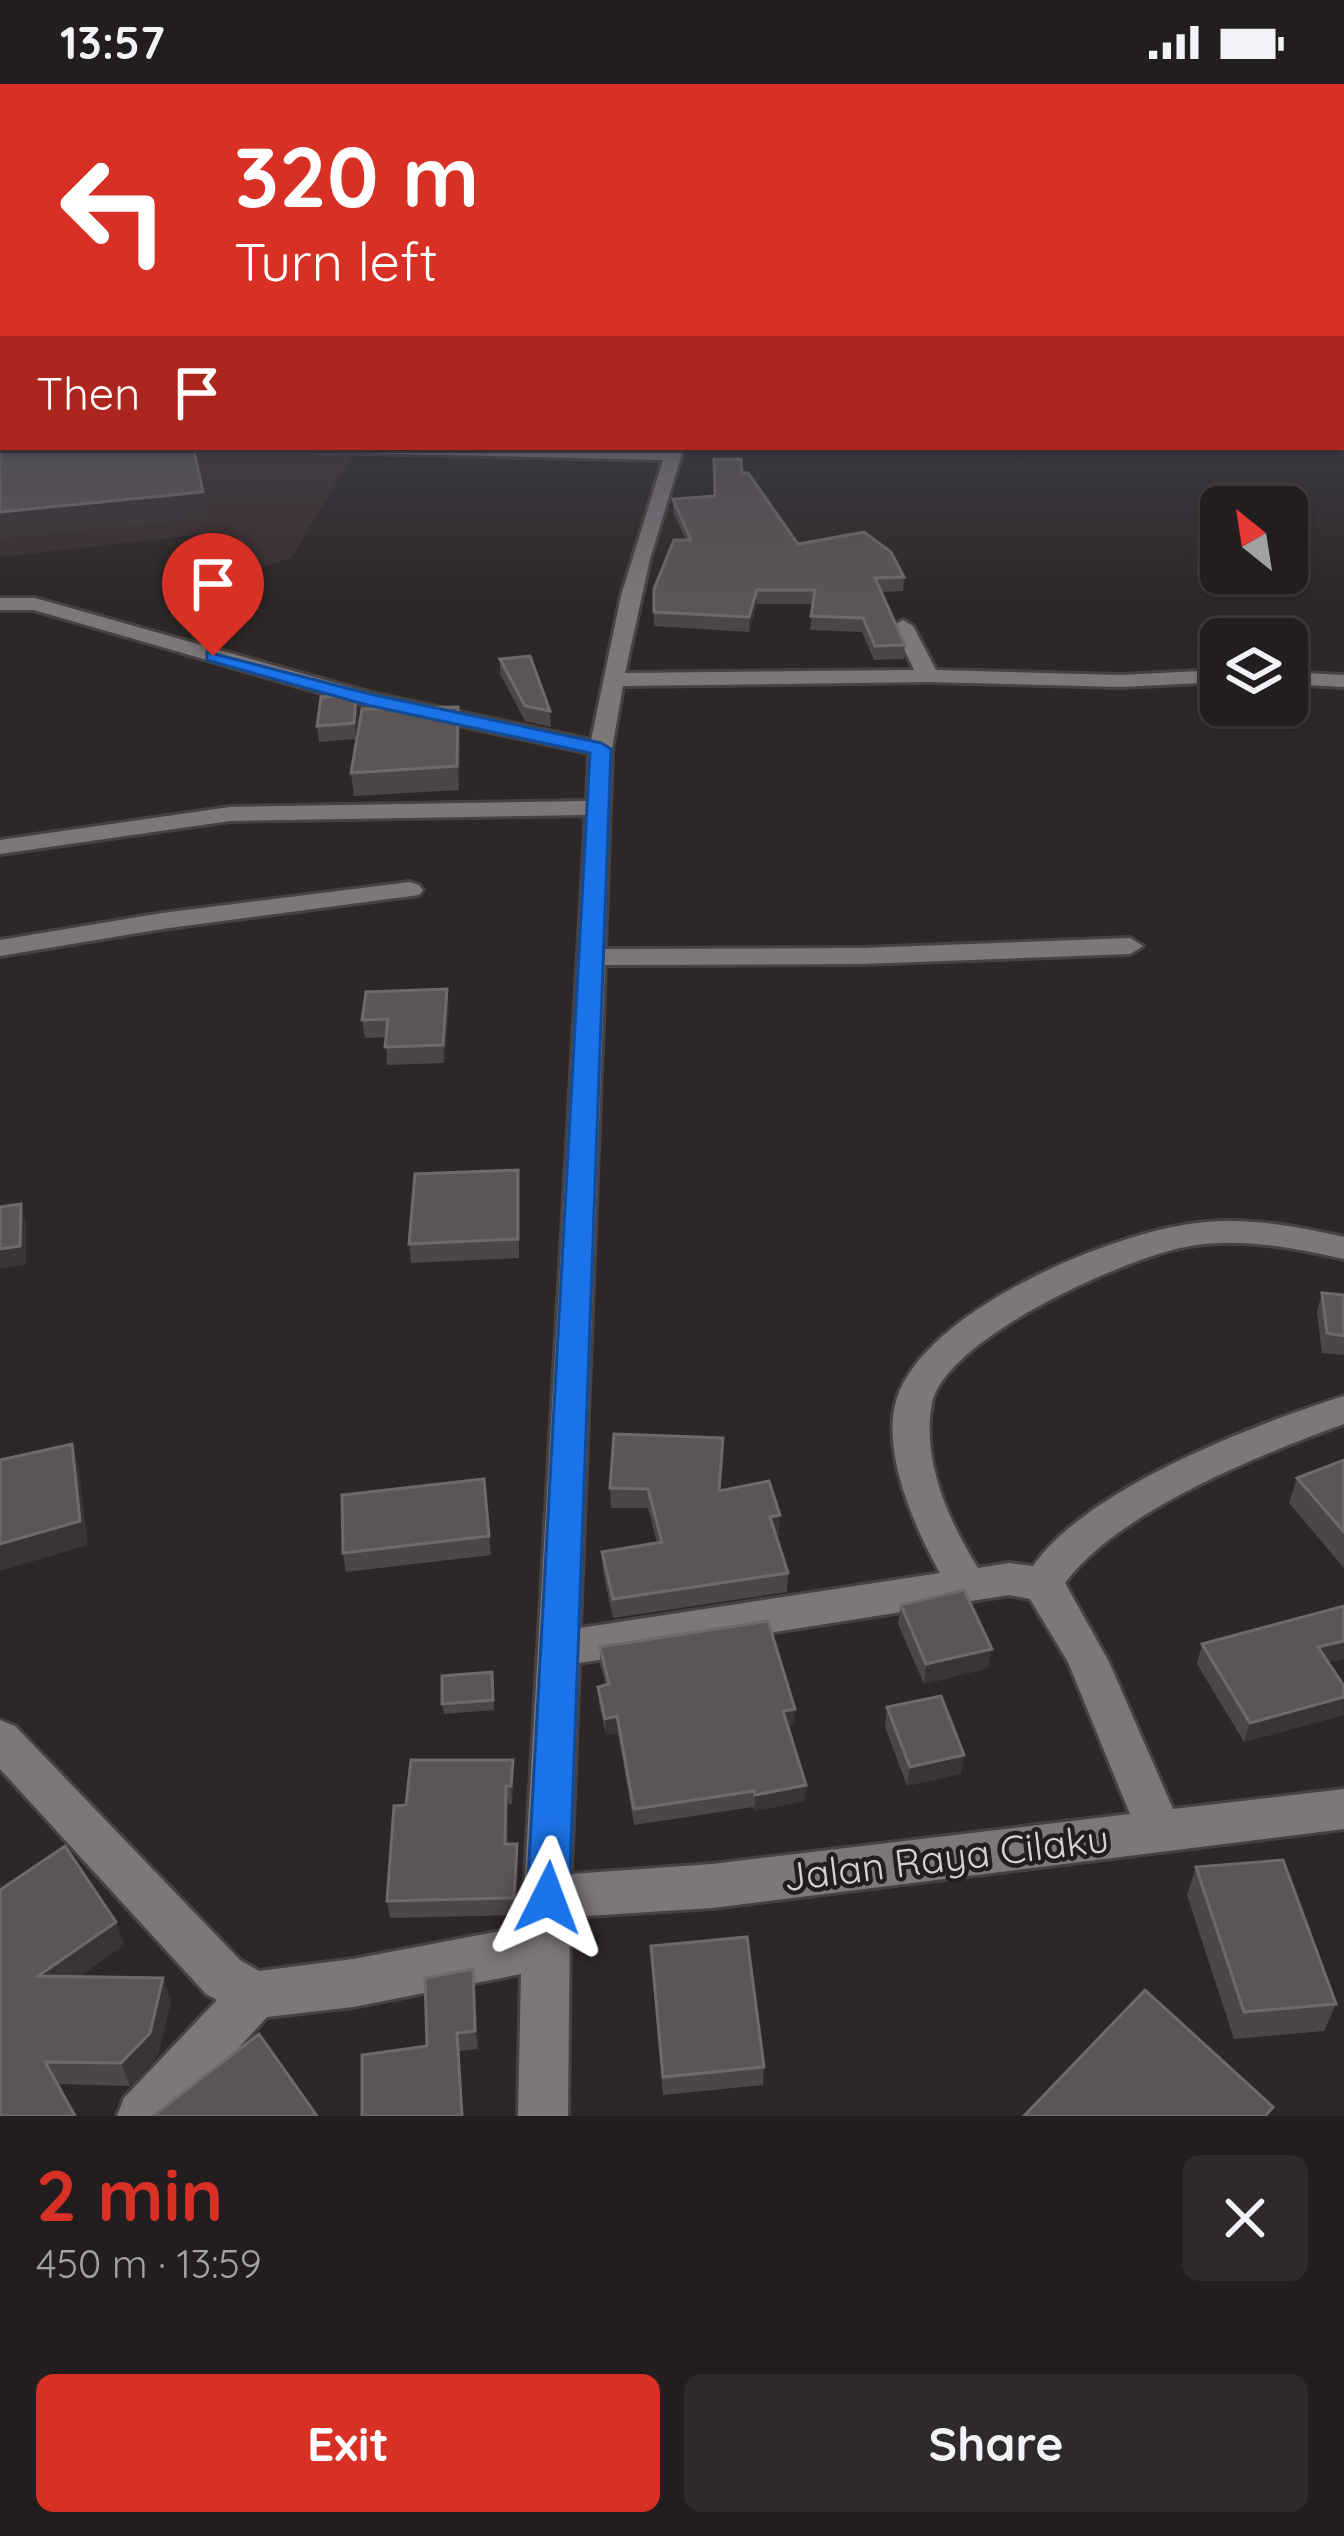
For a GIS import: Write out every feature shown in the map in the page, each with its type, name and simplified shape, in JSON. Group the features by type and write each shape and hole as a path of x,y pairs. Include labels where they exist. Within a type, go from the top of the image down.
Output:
{"street":[{"path":"543,2116 544,1946 602,808 601,749 611,680 620,661 629,586 657,491 675,451 585,450"},
{"path":"0,604 35,604 367,699 601,749"},
{"path":"903,626 928,676"},
{"path":"611,680 1200,677"},
{"path":"1308,679 1344,681"},
{"path":"0,847 230,814 602,808"},
{"path":"0,948 162,921 410,890"},
{"path":"594,957 862,956 1130,946"},
{"path":"968,1586 935,1533 916,1478 914,1437 914,1400 929,1372 966,1336 1050,1286 1188,1235 1305,1239 1344,1248"},
{"path":"1042,1586 1052,1567 1078,1544 1175,1478 1218,1455 1344,1410"},
{"path":"560,1649 1009,1579 1042,1586 1068,1618 1159,1831"},
{"path":"0,1739 223,1977 255,1995 352,1983 544,1946"},
{"name":"Jalan Raya Cilaku","path":"548,1898 712,1886 1344,1809"},
{"path":"142,2116 255,1995"}],"shaded area":[{"path":"0,450 664,450 662,463 353,455 291,558 262,567 232,551 223,532 0,557"}],"building":[{"path":"0,450 194,450 203,492 0,512"},
{"path":"714,459 741,459 742,473 748,473 798,544 864,532 891,552 904,577 875,578 905,645 875,646 863,618 811,616 815,590 757,590 749,617 654,612 654,589 674,540 691,540 673,499 715,496"},
{"path":"530,656 550,711 525,706 500,659"},
{"path":"356,695 354,723 317,726 321,697"},
{"path":"458,707 457,766 351,773 362,709"},
{"path":"447,989 443,1045 385,1047 388,1019 362,1020 366,992"},
{"path":"518,1170 518,1239 409,1244 415,1174"},
{"path":"21,1204 20,1246 0,1249 0,1207"},
{"path":"1322,1293 1344,1295 1344,1336 1327,1333"},
{"path":"614,1434 723,1438 719,1491 769,1481 780,1515 770,1517 788,1573 613,1599 602,1552 662,1542 648,1489 610,1488"},
{"path":"72,1444 80,1521 0,1544 0,1460"},
{"path":"1344,1460 1344,1532 1297,1478"},
{"path":"484,1479 489,1536 343,1553 342,1495"},
{"path":"964,1590 992,1649 926,1664 901,1605"},
{"path":"1344,1606 1344,1641 1318,1647 1344,1686 1344,1697 1250,1723 1202,1644"},
{"path":"768,1621 795,1709 783,1711 806,1785 634,1809 617,1716 605,1719 598,1687 609,1684 600,1647"},
{"path":"492,1672 493,1700 442,1704 442,1676"},
{"path":"941,1696 964,1755 910,1767 887,1707"},
{"path":"411,1760 513,1760 511,1786 506,1786 505,1844 517,1844 514,1898 387,1901 394,1806 406,1805"},
{"path":"65,1846 116,1922 38,1976 163,1978 150,2033 121,2063 45,2062 75,2116 0,2116 0,1890"},
{"path":"1283,1860 1336,2004 1244,2012 1196,1867"},
{"path":"747,1937 764,2067 663,2077 651,1946"},
{"path":"473,1969 475,2031 457,2033 462,2116 362,2116 362,2055 427,2046 425,1978"},
{"path":"1145,1990 1273,2107 1265,2116 1024,2116"},
{"path":"259,2034 317,2116 153,2116"}],"route":[{"path":"213,656 367,699 601,749 602,808 548,1898"}]}
